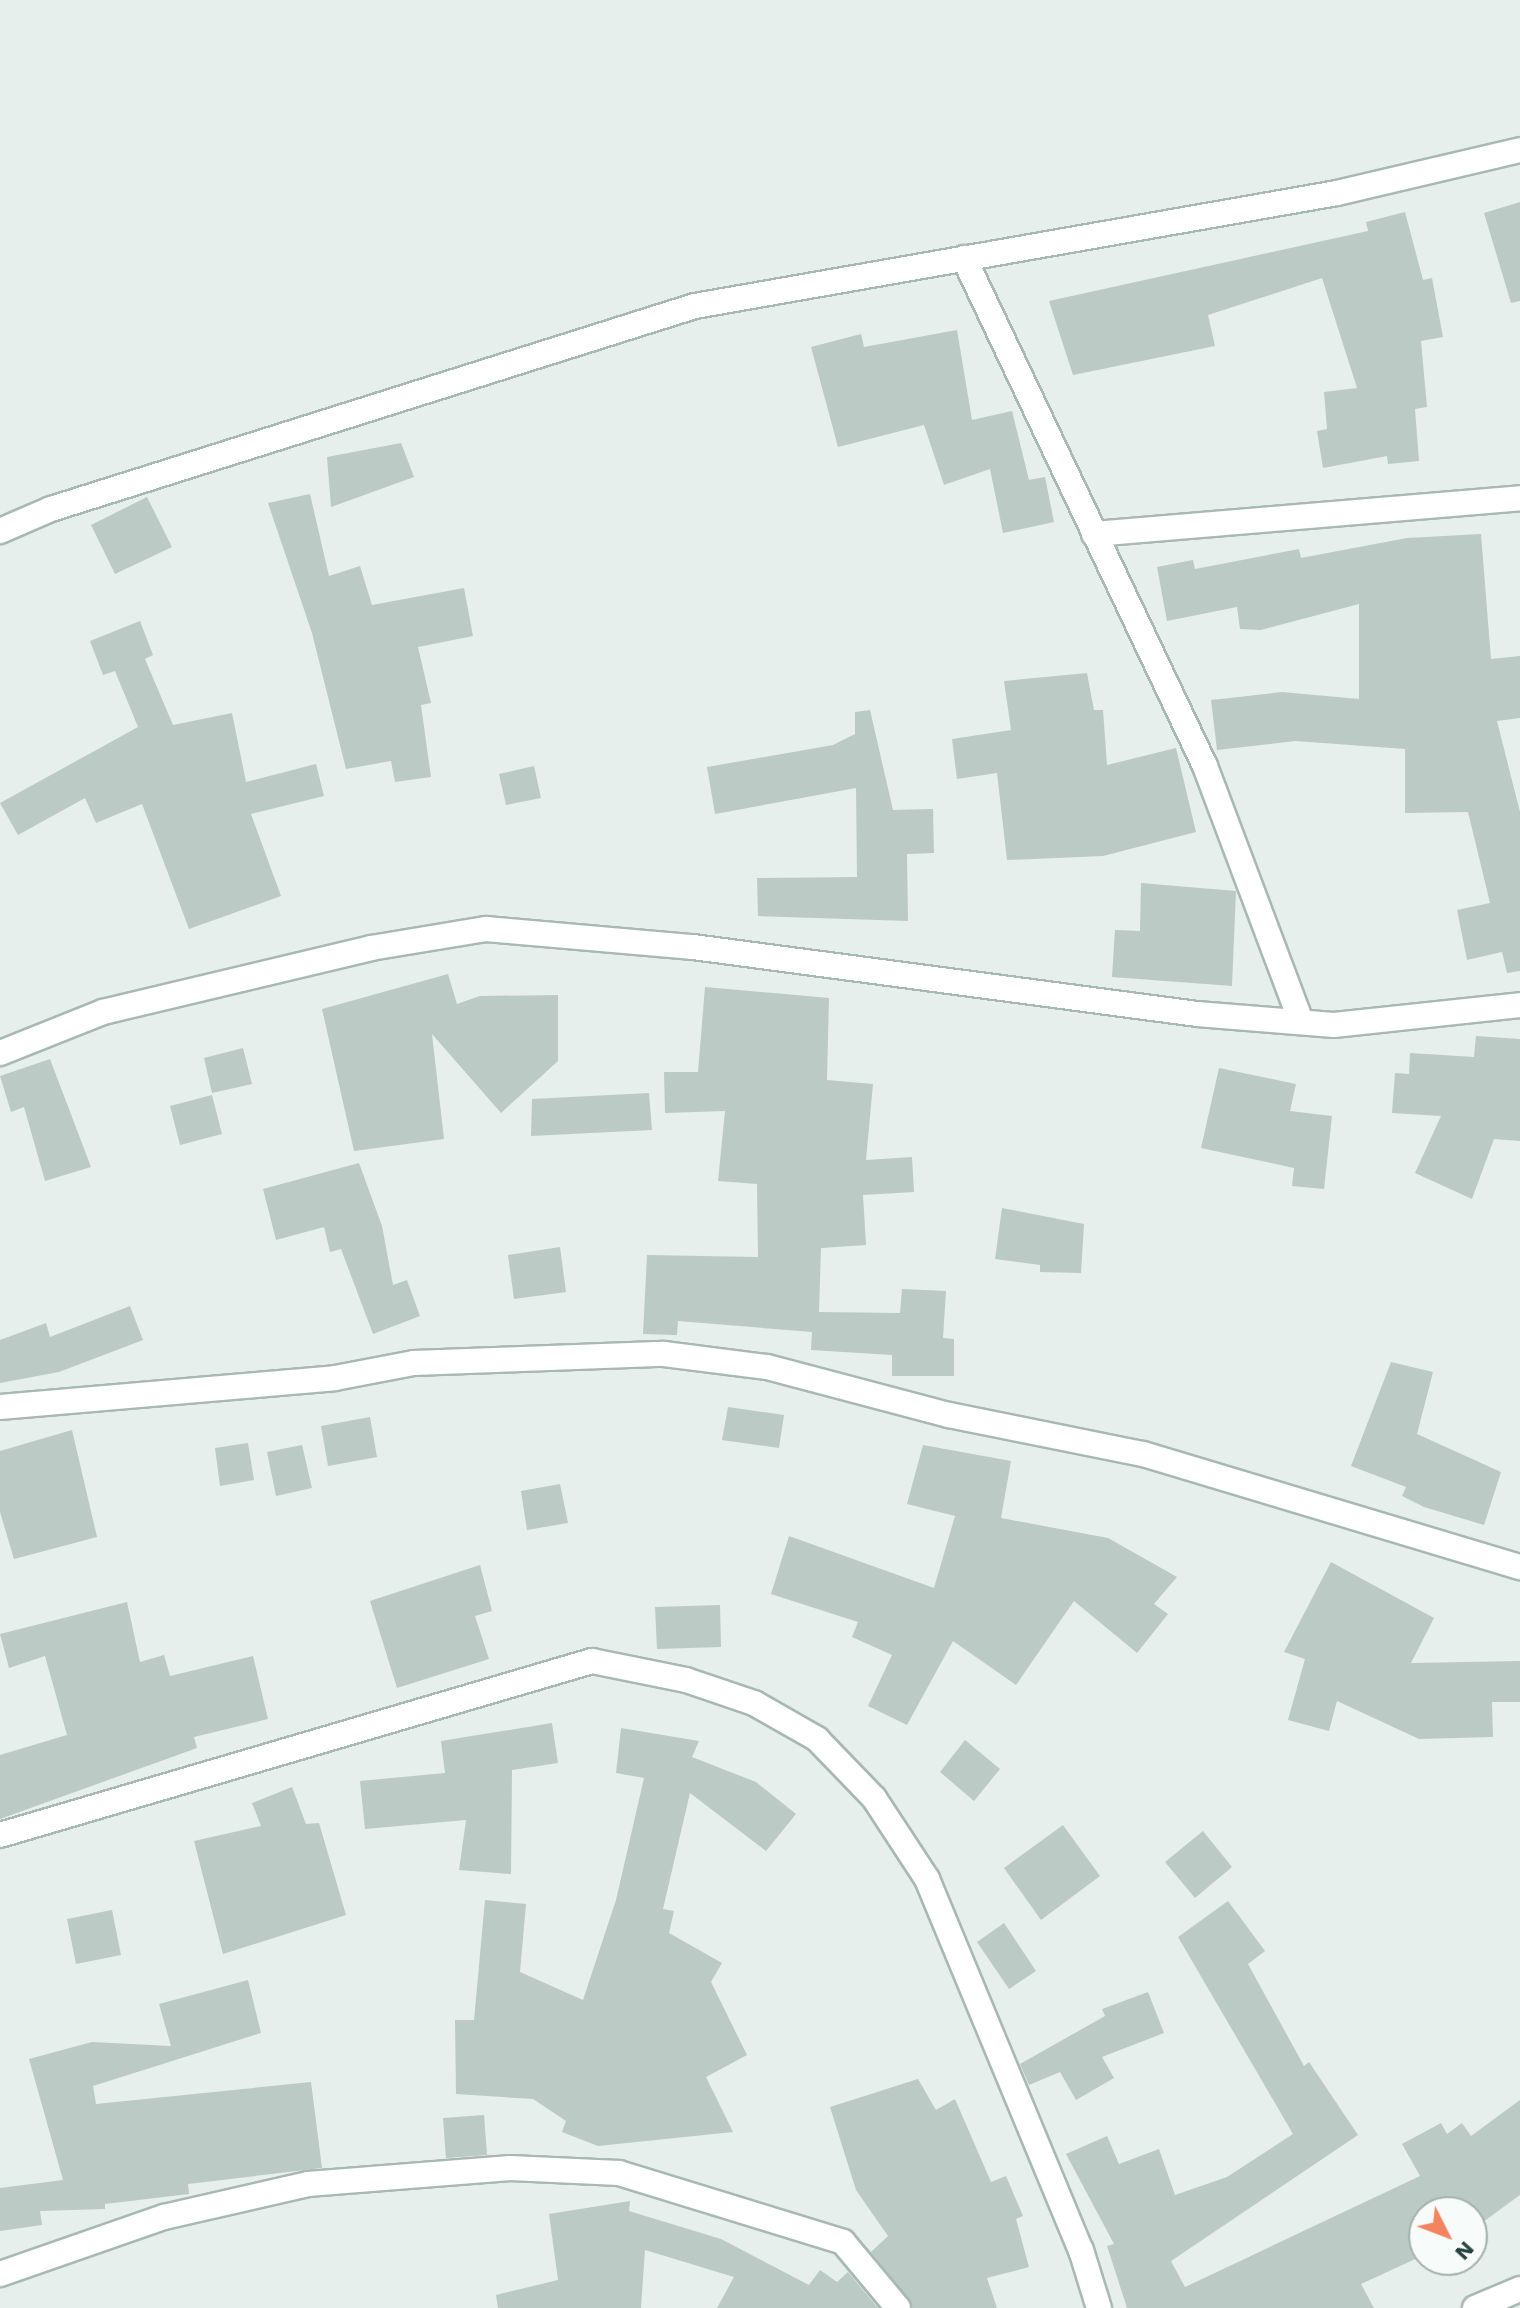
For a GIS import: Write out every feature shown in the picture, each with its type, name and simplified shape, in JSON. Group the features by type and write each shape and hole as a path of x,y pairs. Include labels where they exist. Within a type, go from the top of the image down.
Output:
{"street":[{"path":"0,531 51,509 695,306 1337,193 1520,150"},
{"path":"964,258 1205,766 1301,1022"},
{"path":"1094,534 1520,498"},
{"path":"0,1053 103,1012 371,948 486,929 693,947 1197,1014 1334,1025 1520,1005"},
{"path":"0,1407 335,1378 414,1363 664,1354 767,1367 949,1415 1143,1454 1520,1567"},
{"path":"0,1835 592,1661 686,1680 754,1703 817,1739 874,1798 927,1879 1081,2250 1099,2308"},
{"path":"0,2274 164,2217 308,2184 510,2168 619,2173 843,2242 898,2308"},
{"path":"1475,2308 1520,2289"}],"building":[{"path":"1520,202 1520,301 1511,303 1484,213"},
{"path":"1405,212 1423,280 1432,278 1443,337 1421,341 1427,407 1415,409 1419,461 1388,464 1387,456 1323,468 1317,431 1327,429 1324,392 1357,388 1322,278 1208,315 1215,346 1073,375 1049,301 1368,231 1366,222"},
{"path":"957,330 972,420 1012,411 1029,480 1045,477 1054,522 1003,533 990,469 944,485 924,425 838,447 811,347 861,334 864,347"},
{"path":"401,443 414,477 331,507 327,457"},
{"path":"310,494 329,576 360,566 372,605 464,588 473,636 418,647 431,703 421,705 431,777 395,782 391,761 346,769 312,633 268,503"},
{"path":"147,497 172,547 115,574 91,525"},
{"path":"1481,534 1491,659 1520,656 1520,718 1497,721 1520,812 1520,971 1507,973 1502,952 1467,960 1457,910 1490,903 1468,812 1405,813 1405,749 1295,741 1217,750 1211,700 1282,692 1359,699 1359,604 1261,630 1240,629 1237,607 1167,621 1157,567 1193,560 1195,569 1299,549 1301,558 1407,538"},
{"path":"140,621 153,655 145,659 173,725 232,713 246,782 316,764 324,796 251,814 281,896 189,929 142,804 96,823 85,798 18,835 0,803 138,727 115,671 103,675 90,641"},
{"path":"1087,673 1094,710 1103,710 1107,765 1176,748 1196,832 1103,856 1007,860 997,773 957,779 952,739 1011,730 1004,681"},
{"path":"870,710 893,810 933,809 934,853 907,854 908,921 758,916 757,878 857,877 856,788 715,814 707,767 833,745 855,734 855,712"},
{"path":"534,766 541,798 506,805 499,774"},
{"path":"1141,883 1236,891 1232,986 1112,977 1115,930 1140,931"},
{"path":"448,974 457,1004 480,996 558,995 558,1061 501,1113 432,1034 444,1139 354,1151 322,1009"},
{"path":"705,987 829,998 827,1080 873,1084 866,1160 912,1157 914,1192 863,1195 866,1245 821,1248 819,1312 900,1313 902,1289 946,1291 943,1338 954,1339 954,1376 892,1376 892,1355 811,1350 812,1332 678,1321 677,1335 643,1334 647,1255 758,1257 757,1184 718,1181 725,1111 665,1113 664,1072 698,1072"},
{"path":"1476,1036 1520,1039 1520,1141 1494,1139 1472,1199 1415,1173 1441,1116 1392,1113 1395,1073 1409,1074 1410,1053 1474,1057"},
{"path":"243,1048 252,1084 212,1093 204,1058"},
{"path":"50,1059 91,1167 45,1181 24,1107 11,1112 0,1076"},
{"path":"1219,1068 1296,1084 1290,1111 1332,1116 1324,1189 1292,1186 1294,1168 1201,1148"},
{"path":"649,1093 652,1130 531,1136 532,1099"},
{"path":"212,1095 222,1134 180,1145 170,1106"},
{"path":"359,1163 382,1226 393,1285 407,1280 420,1316 373,1334 341,1249 330,1252 324,1227 276,1240 263,1189"},
{"path":"1002,1208 1084,1224 1081,1273 1040,1272 1040,1265 995,1259"},
{"path":"560,1247 566,1292 514,1299 508,1255"},
{"path":"130,1306 143,1340 59,1372 0,1383 0,1340 46,1323 50,1337"},
{"path":"1391,1362 1433,1372 1417,1434 1501,1472 1484,1525 1424,1507 1402,1496 1406,1487 1351,1466"},
{"path":"728,1407 784,1415 779,1448 722,1440"},
{"path":"370,1417 377,1457 328,1466 321,1426"},
{"path":"72,1430 97,1537 14,1559 0,1512 0,1451"},
{"path":"248,1443 254,1480 220,1486 215,1448"},
{"path":"302,1445 312,1488 276,1496 267,1452"},
{"path":"923,1445 1011,1461 1001,1518 1108,1538 1177,1577 1154,1604 1168,1614 1137,1653 1074,1601 1016,1685 953,1641 907,1725 868,1706 892,1655 852,1637 858,1622 771,1594 789,1536 934,1588 955,1516 907,1504"},
{"path":"560,1484 568,1523 527,1530 521,1491"},
{"path":"1331,1562 1434,1618 1411,1663 1520,1661 1520,1702 1492,1702 1493,1737 1419,1739 1337,1701 1329,1731 1288,1720 1305,1659 1284,1652"},
{"path":"480,1565 492,1611 475,1616 489,1659 397,1688 370,1601"},
{"path":"127,1602 140,1662 164,1655 170,1676 253,1656 268,1719 194,1737 197,1748 0,1819 0,1755 67,1735 45,1656 9,1668 0,1634"},
{"path":"720,1605 721,1647 657,1649 655,1607"},
{"path":"552,1723 558,1763 512,1770 511,1874 459,1870 466,1820 365,1829 360,1781 445,1773 441,1741"},
{"path":"621,1728 699,1741 692,1757 756,1782 796,1814 766,1851 690,1793 663,1909 674,1911 669,1933 722,1963 711,1982 747,2055 706,2077 733,2132 598,2146 562,2132 566,2121 533,2099 456,2094 455,2020 474,2020 485,1900 526,1904 520,1972 583,2000 616,1900 644,1778 616,1773"},
{"path":"965,1740 1000,1769 974,1801 940,1772"},
{"path":"292,1787 306,1824 319,1823 346,1915 223,1954 194,1841 261,1826 252,1803"},
{"path":"1063,1825 1100,1876 1041,1920 1004,1868"},
{"path":"1203,1831 1232,1867 1195,1898 1165,1862"},
{"path":"1228,1901 1265,1951 1248,1964 1304,2066 1309,2062 1358,2135 1171,2261 1185,2287 1420,2176 1402,2144 1441,2123 1447,2134 1462,2123 1471,2136 1520,2100 1520,2195 1488,2218 1488,2196 1408,2196 1408,2262 1361,2284 1374,2308 1127,2308 1107,2246 1114,2244 1066,2154 1107,2136 1119,2164 1159,2149 1175,2195 1227,2177 1293,2134 1178,1937"},
{"path":"112,1910 121,1955 76,1964 67,1919"},
{"path":"1004,1923 1036,1971 1009,1989 977,1942"},
{"path":"248,1980 261,2033 93,2086 96,2104 311,2082 322,2168 188,2184 189,2194 105,2204 105,2209 40,2211 42,2225 0,2231 0,2188 63,2180 29,2059 92,2042 171,2046 159,2004"},
{"path":"1148,1992 1164,2033 1102,2057 1114,2078 1076,2100 1060,2072 1029,2085 1020,2064 1105,2016 1102,2009"},
{"path":"918,2079 936,2110 955,2099 991,2182 1006,2176 1023,2216 1016,2219 1029,2267 987,2278 997,2308 913,2308 871,2252 888,2236 856,2190 830,2107"},
{"path":"484,2115 487,2155 446,2158 443,2118"},
{"path":"630,2201 629,2211 721,2239 809,2285 820,2270 837,2282 848,2272 878,2308 717,2308 734,2277 645,2250 641,2308 498,2308 496,2295 558,2280 549,2214"}]}
